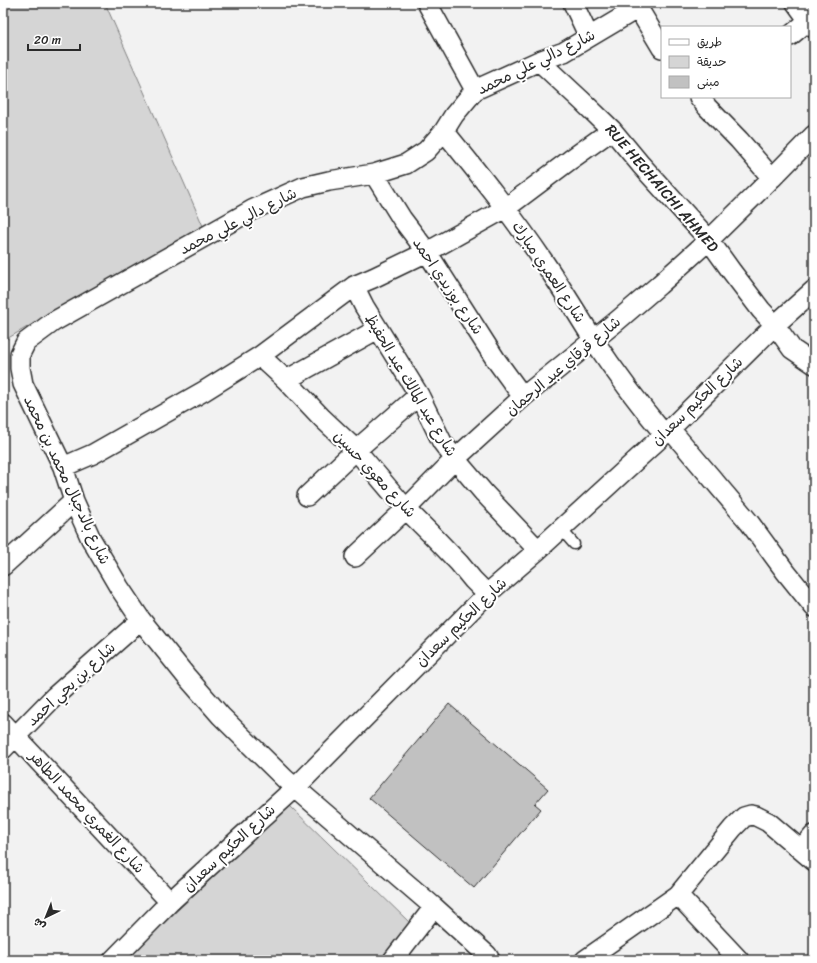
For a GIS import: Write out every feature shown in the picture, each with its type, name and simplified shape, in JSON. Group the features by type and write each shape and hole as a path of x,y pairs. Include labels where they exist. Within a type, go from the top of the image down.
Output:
{"street":[{"path":"573,3 589,37"},
{"path":"791,35 811,24 796,3"},
{"path":"431,4 475,90"},
{"path":"638,6 661,46"},
{"name":"شارع دالي علي محمد","path":"20,368 20,354 26,342 53,322 252,210 303,187 329,181 374,174 406,164 426,151 444,131 454,115 475,90 538,61 564,52 638,6"},
{"name":"RUE HECHAICHI AHMED","path":"538,61 612,130 641,165 709,240 761,310 775,325 792,348 814,364"},
{"path":"708,100 739,140 772,178"},
{"path":"63,468 93,454 190,399 260,356 354,286 427,252 506,208 612,130"},
{"name":"شارع العمري مبارك","path":"444,131 506,208 543,261 618,376 648,415 667,431 749,522 814,607"},
{"name":"شارع قرقاي عبد الرحمان","path":"355,557 406,509 455,458 523,397 617,321 709,240 814,135"},
{"name":"شارع بوزيدي احمد","path":"374,174 402,220 427,252 496,360 523,397"},
{"name":"شارع عبد المالك عبد الحفيظ","path":"354,286 364,306 420,395 442,442 484,493 538,550"},
{"name":"شارع الحكيم سعدان","path":"113,960 170,902 295,788 487,594 538,550 667,431 775,325 814,290"},
{"path":"286,380 378,329"},
{"name":"شارع معوي حسين","path":"260,356 356,450 406,509 487,594"},
{"name":"شارع بالدجبال محمد بن محمد","path":"20,368 23,384 63,468 74,501 91,539 119,587 141,620 186,676 222,716 295,788 434,908 487,955 490,960"},
{"path":"307,496 356,450 420,395"},
{"path":"3,566 74,501"},
{"name":"شارع بن يحي احمد","path":"3,749 10,730 55,696 141,620"},
{"name":"شارع الغمري محمد الطاهر","path":"10,730 170,902"},
{"path":"585,960 678,894 744,817 751,815 756,816 768,822 808,856 814,835"},
{"path":"678,894 739,960"},
{"path":"393,960 434,908"}],"lane":[{"path":"560,529 574,544"}],"green space":[{"path":"3,3 105,3 203,226 3,341"},
{"path":"289,805 410,923 382,960 125,960"}],"building":[{"path":"449,704 548,789 535,804 541,809 474,888 369,798"}]}
